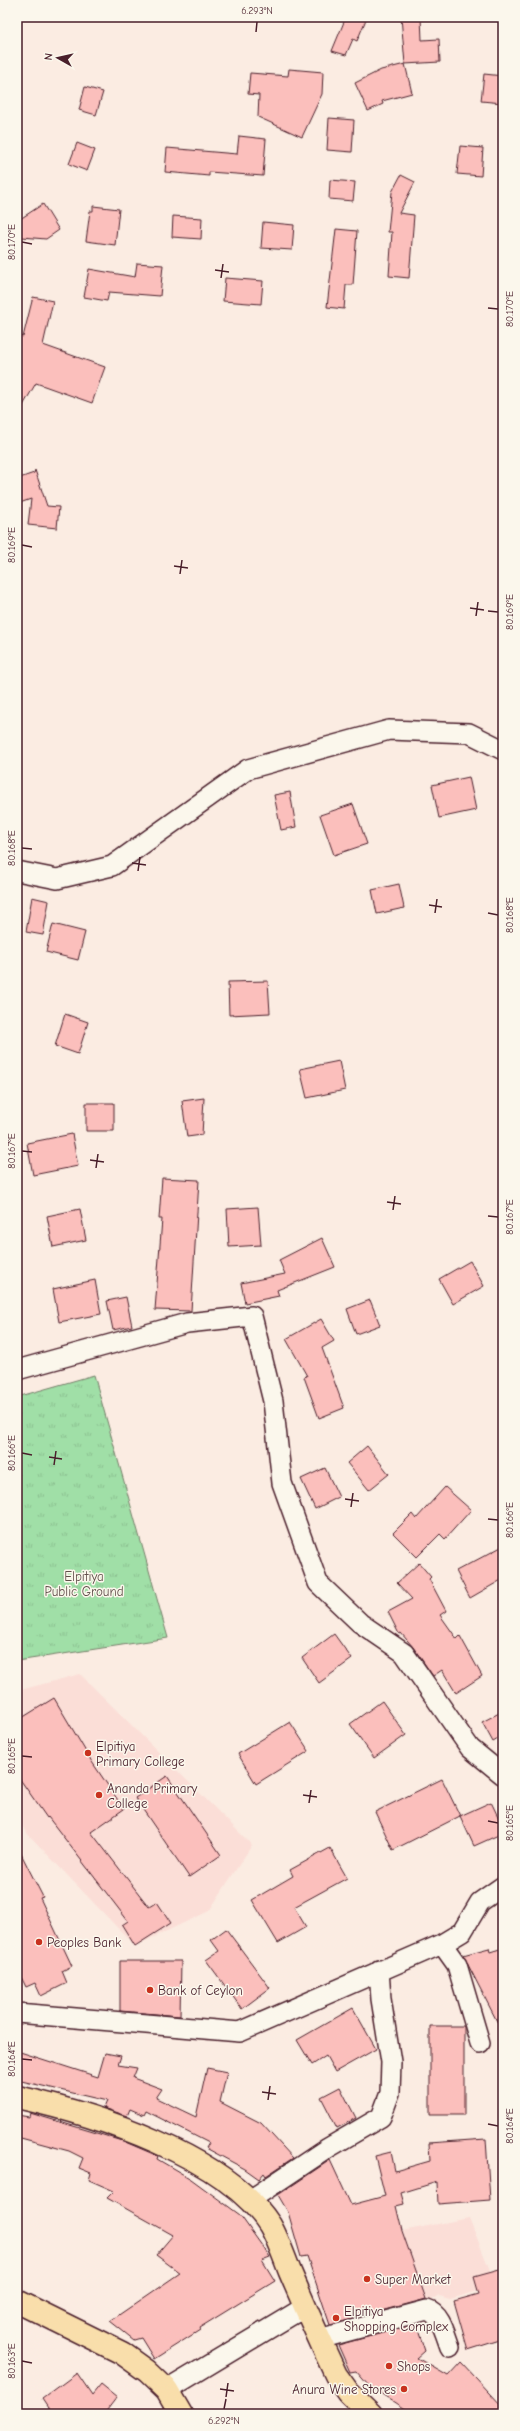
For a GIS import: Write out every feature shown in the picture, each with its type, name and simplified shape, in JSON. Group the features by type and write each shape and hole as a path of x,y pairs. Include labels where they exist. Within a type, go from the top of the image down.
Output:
{"main road":[{"path":"17,2097 61,2107 108,2123 166,2146 229,2183 250,2200 270,2226 336,2375 349,2393 371,2414"},
{"path":"17,2301 122,2353 167,2390 181,2414"}],"street":[{"path":"17,871 57,879 112,866 248,769 389,730 469,733 503,750"},
{"path":"17,1370 187,1323 252,1316 273,1401 282,1483 318,1583 360,1623 404,1653 470,1748 503,1775"},
{"path":"17,2013 240,2032 379,1970 442,1944 462,1932 480,1902 503,1886"},
{"path":"442,1944 457,1965 480,2043"},
{"path":"250,2200 328,2148 381,2117 390,2093 391,2062 381,1999 379,1970"},
{"path":"167,2390 305,2307"},
{"path":"319,2338 427,2310 434,2312 450,2347"}],"shaded area":[{"name":"Elpitiya Primary College","path":"80,1674 252,1845 209,1911 135,1946 25,1831 17,1816 17,1691"},
{"path":"469,2218 491,2273 478,2291 450,2299 439,2296 427,2303 402,2231"}],"green space":[{"name":"Elpitiya Public Ground","path":"94,1375 168,1638 17,1661 17,1397"}],"building":[{"path":"346,17 367,17 357,41 353,39 346,55 332,51"},
{"path":"401,17 421,17 422,40 439,39 440,62 405,64"},
{"path":"405,64 412,93 382,101 383,104 368,111 355,83 381,70"},
{"path":"289,69 323,72 322,94 302,137 258,117 259,95 248,94 250,73 288,76"},
{"path":"484,74 503,76 503,103 481,101"},
{"path":"85,87 103,92 96,115 79,110"},
{"path":"329,118 354,120 352,152 327,150"},
{"path":"239,136 266,139 263,176 209,172 209,176 165,172 167,148 237,154"},
{"path":"77,143 95,150 87,171 69,164"},
{"path":"460,146 483,148 481,176 457,174"},
{"path":"401,175 415,182 399,213 414,215 409,278 389,276 392,232 388,232 392,192"},
{"path":"330,180 355,182 353,201 329,199"},
{"path":"43,204 59,230 46,239 22,237 17,230 17,221"},
{"path":"93,206 119,209 115,245 86,241 90,211 93,211"},
{"path":"173,216 202,218 201,239 172,237"},
{"path":"263,222 294,225 292,250 261,248"},
{"path":"336,229 357,231 353,285 346,285 344,309 327,307"},
{"path":"137,263 163,265 160,296 109,292 107,301 84,297 89,269 135,277"},
{"path":"225,278 263,281 261,304 223,301"},
{"path":"33,297 53,301 43,345 105,367 92,403 36,383 17,416 17,335 23,337"},
{"path":"35,470 47,506 59,507 57,528 28,525 31,499 17,504 17,479 34,473"},
{"path":"469,777 476,810 439,818 432,785"},
{"path":"290,792 296,827 281,830 274,795"},
{"path":"353,804 367,844 334,855 320,815"},
{"path":"399,884 404,908 377,914 372,890"},
{"path":"32,897 49,901 43,935 26,932"},
{"path":"53,924 85,932 78,960 46,952"},
{"path":"268,981 270,1013 229,1015 228,982"},
{"path":"65,1014 88,1022 78,1054 55,1046"},
{"path":"339,1061 345,1090 307,1098 300,1069"},
{"path":"204,1098 202,1135 187,1137 182,1101"},
{"path":"86,1103 114,1103 114,1131 86,1131"},
{"path":"72,1134 78,1166 33,1175 27,1143"},
{"path":"162,1178 199,1180 191,1311 155,1310 162,1219 159,1219"},
{"path":"258,1207 261,1245 229,1247 227,1209"},
{"path":"80,1209 86,1240 53,1247 47,1216"},
{"path":"322,1238 335,1267 277,1290 279,1296 245,1303 241,1283 285,1274 279,1260"},
{"path":"470,1261 484,1286 453,1304 439,1279"},
{"path":"95,1280 101,1314 59,1322 53,1289"},
{"path":"126,1297 132,1326 113,1330 107,1301"},
{"path":"370,1300 380,1325 356,1334 347,1309"},
{"path":"321,1319 334,1341 322,1348 344,1408 319,1418 304,1377 307,1376 286,1339"},
{"path":"367,1446 389,1474 369,1490 347,1463"},
{"path":"325,1468 339,1497 315,1509 301,1479"},
{"path":"445,1487 471,1510 445,1539 440,1534 417,1557 393,1533 412,1514 416,1519"},
{"path":"503,1546 503,1579 470,1598 456,1571"},
{"path":"419,1563 431,1577 429,1579 446,1611 440,1615 457,1639 460,1636 482,1676 456,1693 442,1670 433,1676 413,1647 401,1633 399,1634 388,1612 412,1599 397,1583"},
{"path":"334,1634 352,1659 319,1683 302,1658"},
{"path":"54,1698 92,1762 124,1809 91,1832 149,1907 157,1902 171,1923 135,1946 122,1925 128,1921 48,1817 47,1818 17,1775 17,1721"},
{"path":"382,1701 406,1735 374,1758 350,1724"},
{"path":"503,1711 503,1736 493,1742 482,1722"},
{"path":"290,1722 309,1751 256,1784 238,1754"},
{"path":"167,1776 221,1855 189,1877 135,1798"},
{"path":"442,1779 460,1816 393,1850 375,1812"},
{"path":"491,1802 503,1827 503,1833 474,1846 460,1816"},
{"name":"Peoples Bank","path":"17,1846 43,1897 40,1898 72,1966 62,1971 67,1983 41,1996 35,1983 26,1987 17,1969"},
{"path":"330,1848 347,1878 294,1907 306,1927 278,1943 252,1900 293,1876 290,1870"},
{"path":"226,1929 270,1988 242,2009 206,1960 219,1951 211,1940"},
{"path":"489,1948 490,1952 503,1948 503,2033 463,1955"},
{"name":"Bank of Ceylon","path":"120,1961 181,1961 180,2016 120,2011"},
{"path":"353,2008 376,2049 335,2072 326,2056 312,2065 297,2040"},
{"path":"430,2026 464,2026 464,2115 430,2115"},
{"path":"17,2051 98,2077 105,2053 121,2056 118,2065 137,2068 133,2078 162,2089 156,2098 196,2117 207,2068 227,2072 220,2102 261,2123 293,2158 266,2176 264,2173 259,2179 245,2169 206,2148 209,2143 146,2111 144,2115 130,2109 127,2116 104,2108 107,2101 17,2080"},
{"path":"340,2087 356,2118 337,2128 321,2097"},
{"path":"30,2113 123,2141 158,2156 157,2159 191,2179 240,2215 270,2257 262,2260 275,2281 199,2328 200,2330 154,2359 141,2338 134,2340 110,2321 180,2273 156,2255 173,2235 107,2198 114,2191 89,2180 91,2173 79,2168 83,2158 69,2151 17,2137 17,2115 29,2117"},
{"path":"486,2139 490,2200 438,2204 437,2182 401,2193 404,2204 396,2206 402,2231 426,2299 330,2325 307,2256 301,2257 288,2212 278,2195 330,2160 351,2205 385,2196 375,2156 391,2152 395,2171 430,2161 429,2143"},
{"path":"503,2269 503,2339 468,2350 454,2301 479,2294 474,2277"},
{"name":"Shops","path":"416,2324 425,2351 417,2358 448,2376 461,2362 503,2407 503,2414 412,2414 368,2385 356,2371 350,2372 338,2345"},
{"path":"77,2373 92,2395 101,2384 117,2397 104,2414 52,2414 42,2399"}],"place":[{"name":"Elpitiya Primary College","path":"88,1753"},
{"name":"Ananda Primary College","path":"99,1795"},
{"name":"Peoples Bank","path":"39,1942"},
{"name":"Bank of Ceylon","path":"150,1990"},
{"name":"Super Market","path":"367,2279"},
{"name":"Elpitiya Shopping Complex","path":"336,2318"},
{"name":"Shops","path":"389,2366"},
{"name":"Anura Wine Stores","path":"404,2389"}]}
